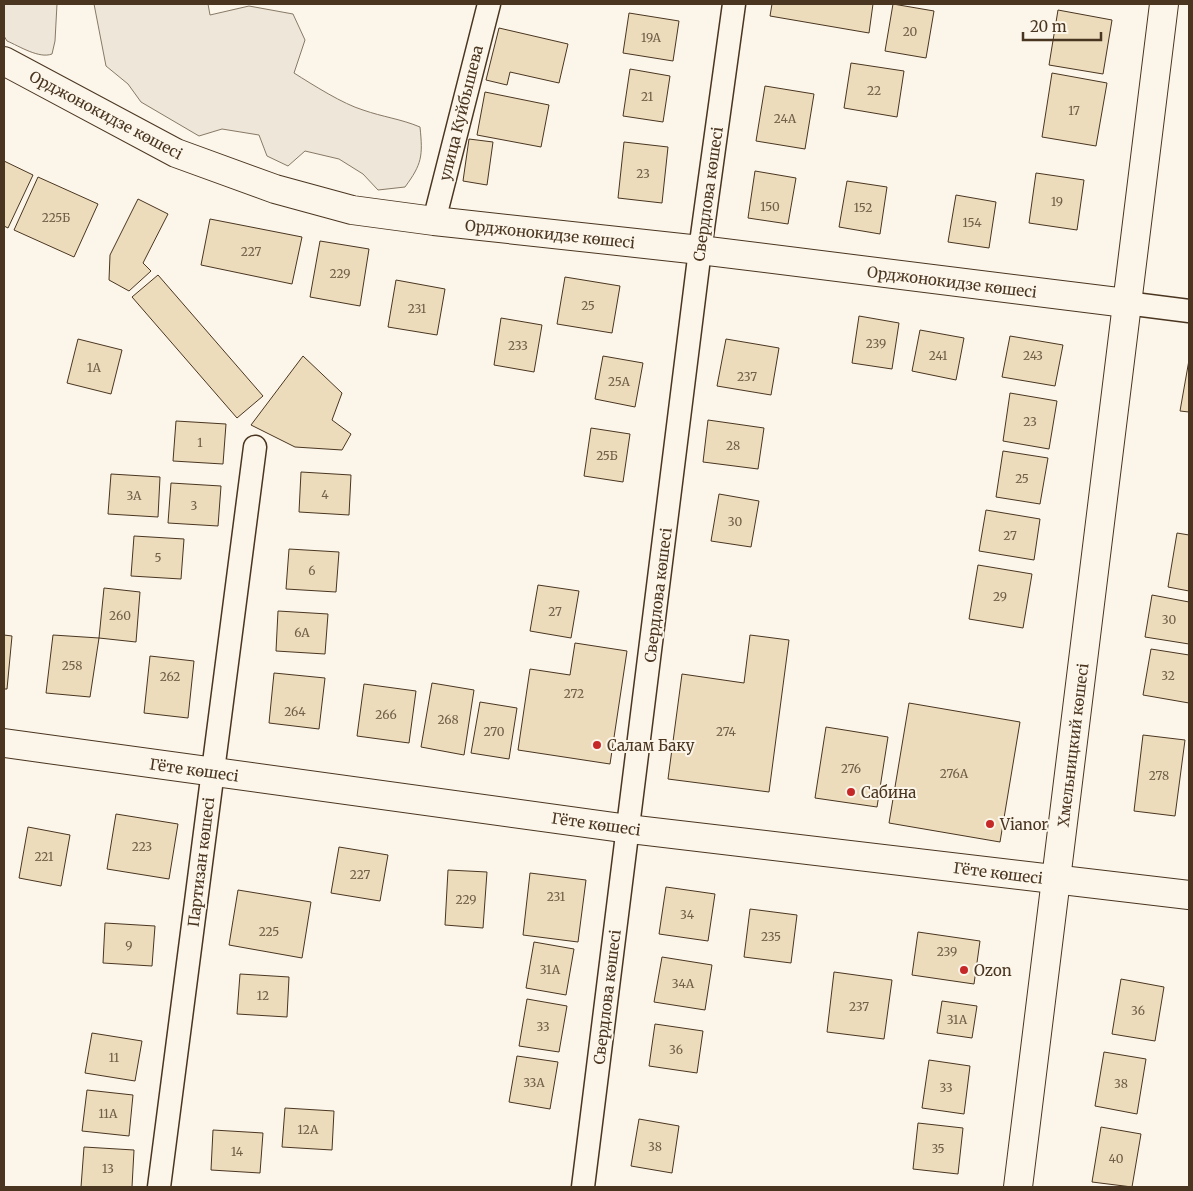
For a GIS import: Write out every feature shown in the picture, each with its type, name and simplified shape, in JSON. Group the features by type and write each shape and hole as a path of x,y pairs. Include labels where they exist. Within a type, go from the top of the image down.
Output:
{"main road":[{"name":"Хмельницкий көшесі","path":"1018,1187 1164,4"},
{"name":"Орджонокидзе көшесі","path":"4,61 176,153 275,189 352,210 434,221 700,250 1126,303"},
{"name":"Гёте көшесі","path":"4,743 629,829 1189,895"}],"street":[{"name":"улица Куйбышева","path":"434,221 489,4"},
{"name":"Свердлова көшесі","path":"583,1187 700,250 734,4"},
{"path":"1126,303 1189,312"},
{"name":"Партизан көшесі","path":"159,1187 255,447"}],"shaded area":[{"path":"4,4 57,4 55,41 52,54 41,55 7,41 4,36"},
{"path":"94,4 208,4 210,15 249,6 293,14 305,40 294,73 328,94 355,107 420,127 421,153 415,172 405,187 378,190 363,174 339,159 305,151 288,166 267,156 259,135 222,129 199,136 141,102 128,84 106,66"}],"building":[{"path":"772,4 873,4 869,33 770,16"},
{"path":"893,4 934,11 926,58 885,51"},
{"path":"1058,10 1112,20 1103,74 1049,65"},
{"path":"629,13 679,21 673,61 623,53"},
{"path":"499,28 568,44 559,83 510,72 507,85 486,80"},
{"path":"851,63 904,71 897,117 844,108"},
{"path":"630,69 670,76 663,122 623,116"},
{"path":"1052,73 1107,83 1096,146 1042,137"},
{"path":"765,86 814,94 805,149 756,141"},
{"path":"485,92 549,105 541,147 477,135"},
{"path":"469,139 493,142 487,185 463,181"},
{"path":"624,142 668,147 662,203 618,198"},
{"path":"4,161 33,175 8,228 4,226"},
{"path":"755,171 796,178 788,224 748,218"},
{"path":"1036,173 1084,180 1077,230 1029,223"},
{"path":"38,177 98,204 74,257 14,230"},
{"path":"847,181 887,187 880,234 839,227"},
{"path":"956,195 996,202 989,248 948,242"},
{"path":"138,199 168,214 143,263 151,271 129,291 109,280 110,255"},
{"path":"210,219 302,237 292,284 201,265"},
{"path":"320,241 369,249 360,306 310,297"},
{"path":"158,275 263,396 237,418 132,297"},
{"path":"565,277 620,286 612,333 557,324"},
{"path":"396,280 445,289 437,335 388,327"},
{"path":"859,316 899,323 892,369 852,363"},
{"path":"501,318 542,325 534,372 494,365"},
{"path":"920,330 964,338 956,380 912,371"},
{"path":"1010,336 1063,345 1055,386 1002,377"},
{"path":"78,339 122,350 111,394 67,383"},
{"path":"726,339 779,348 771,395 717,386"},
{"path":"303,356 342,393 332,420 351,434 342,450 295,447 251,425"},
{"path":"603,356 643,363 635,407 595,399"},
{"path":"1189,360 1189,412 1180,411"},
{"path":"1010,393 1057,401 1049,449 1003,441"},
{"path":"708,420 764,428 758,469 703,462"},
{"path":"176,421 226,424 223,464 173,461"},
{"path":"591,428 630,434 623,482 584,476"},
{"path":"1003,451 1048,458 1040,504 996,497"},
{"path":"301,472 351,475 349,515 299,512"},
{"path":"111,474 160,477 158,517 108,514"},
{"path":"171,483 221,486 218,526 168,523"},
{"path":"719,494 759,501 751,547 711,541"},
{"path":"986,510 1040,519 1034,560 979,551"},
{"path":"1177,533 1189,535 1189,591 1168,587"},
{"path":"134,536 184,539 181,579 131,576"},
{"path":"289,549 339,552 336,592 286,589"},
{"path":"978,565 1032,574 1023,628 969,619"},
{"path":"538,585 579,591 571,638 530,631"},
{"path":"104,588 140,592 136,642 99,638"},
{"path":"1152,595 1189,602 1189,644 1145,637"},
{"path":"278,611 328,614 325,654 276,651"},
{"path":"4,635 12,636 7,689 4,689"},
{"path":"53,635 99,638 90,697 46,693"},
{"path":"750,635 789,640 769,792 668,779 682,674 744,683"},
{"path":"575,643 627,651 610,764 518,750 530,669 570,675"},
{"path":"1151,649 1189,655 1189,703 1143,695"},
{"path":"150,656 194,661 188,718 144,713"},
{"path":"274,673 325,678 319,729 269,723"},
{"path":"432,683 474,690 464,755 421,747"},
{"path":"364,684 416,691 409,743 357,736"},
{"path":"480,702 517,708 509,759 471,753"},
{"path":"909,703 1020,722 1000,842 889,823"},
{"path":"826,727 888,737 877,807 815,798"},
{"path":"1143,735 1185,740 1175,816 1134,811"},
{"path":"116,814 178,824 169,879 107,869"},
{"path":"28,827 70,835 61,886 19,878"},
{"path":"339,847 388,855 380,901 331,893"},
{"path":"448,870 487,872 483,928 445,925"},
{"path":"530,873 586,880 578,942 523,935"},
{"path":"666,887 715,894 708,941 659,934"},
{"path":"238,890 311,902 302,958 229,945"},
{"path":"750,909 797,915 791,963 744,957"},
{"path":"105,923 155,926 152,966 103,963"},
{"path":"918,932 980,941 974,984 912,975"},
{"path":"534,942 574,949 566,995 526,988"},
{"path":"662,957 712,965 705,1010 654,1002"},
{"path":"834,972 892,980 884,1039 827,1032"},
{"path":"240,974 289,977 287,1017 237,1014"},
{"path":"1121,979 1164,987 1155,1041 1112,1034"},
{"path":"527,999 567,1006 559,1052 519,1046"},
{"path":"942,1001 977,1006 972,1038 937,1033"},
{"path":"655,1024 703,1031 697,1073 649,1066"},
{"path":"92,1033 142,1041 135,1081 85,1073"},
{"path":"1104,1052 1146,1059 1137,1114 1095,1106"},
{"path":"517,1056 558,1062 550,1109 509,1102"},
{"path":"929,1060 970,1066 964,1114 922,1108"},
{"path":"87,1090 133,1095 129,1136 82,1131"},
{"path":"285,1108 334,1111 332,1150 282,1147"},
{"path":"639,1119 679,1126 672,1173 631,1166"},
{"path":"918,1123 963,1128 958,1174 913,1169"},
{"path":"1101,1127 1141,1134 1132,1187 1092,1182"},
{"path":"213,1130 263,1133 260,1173 211,1170"},
{"path":"84,1147 134,1150 132,1187 81,1187"}],"place":[{"name":"Салам Баку","path":"597,745"},
{"name":"Сабина","path":"851,792"},
{"name":"Vianor","path":"990,824"},
{"name":"Ozon","path":"964,970"}]}
